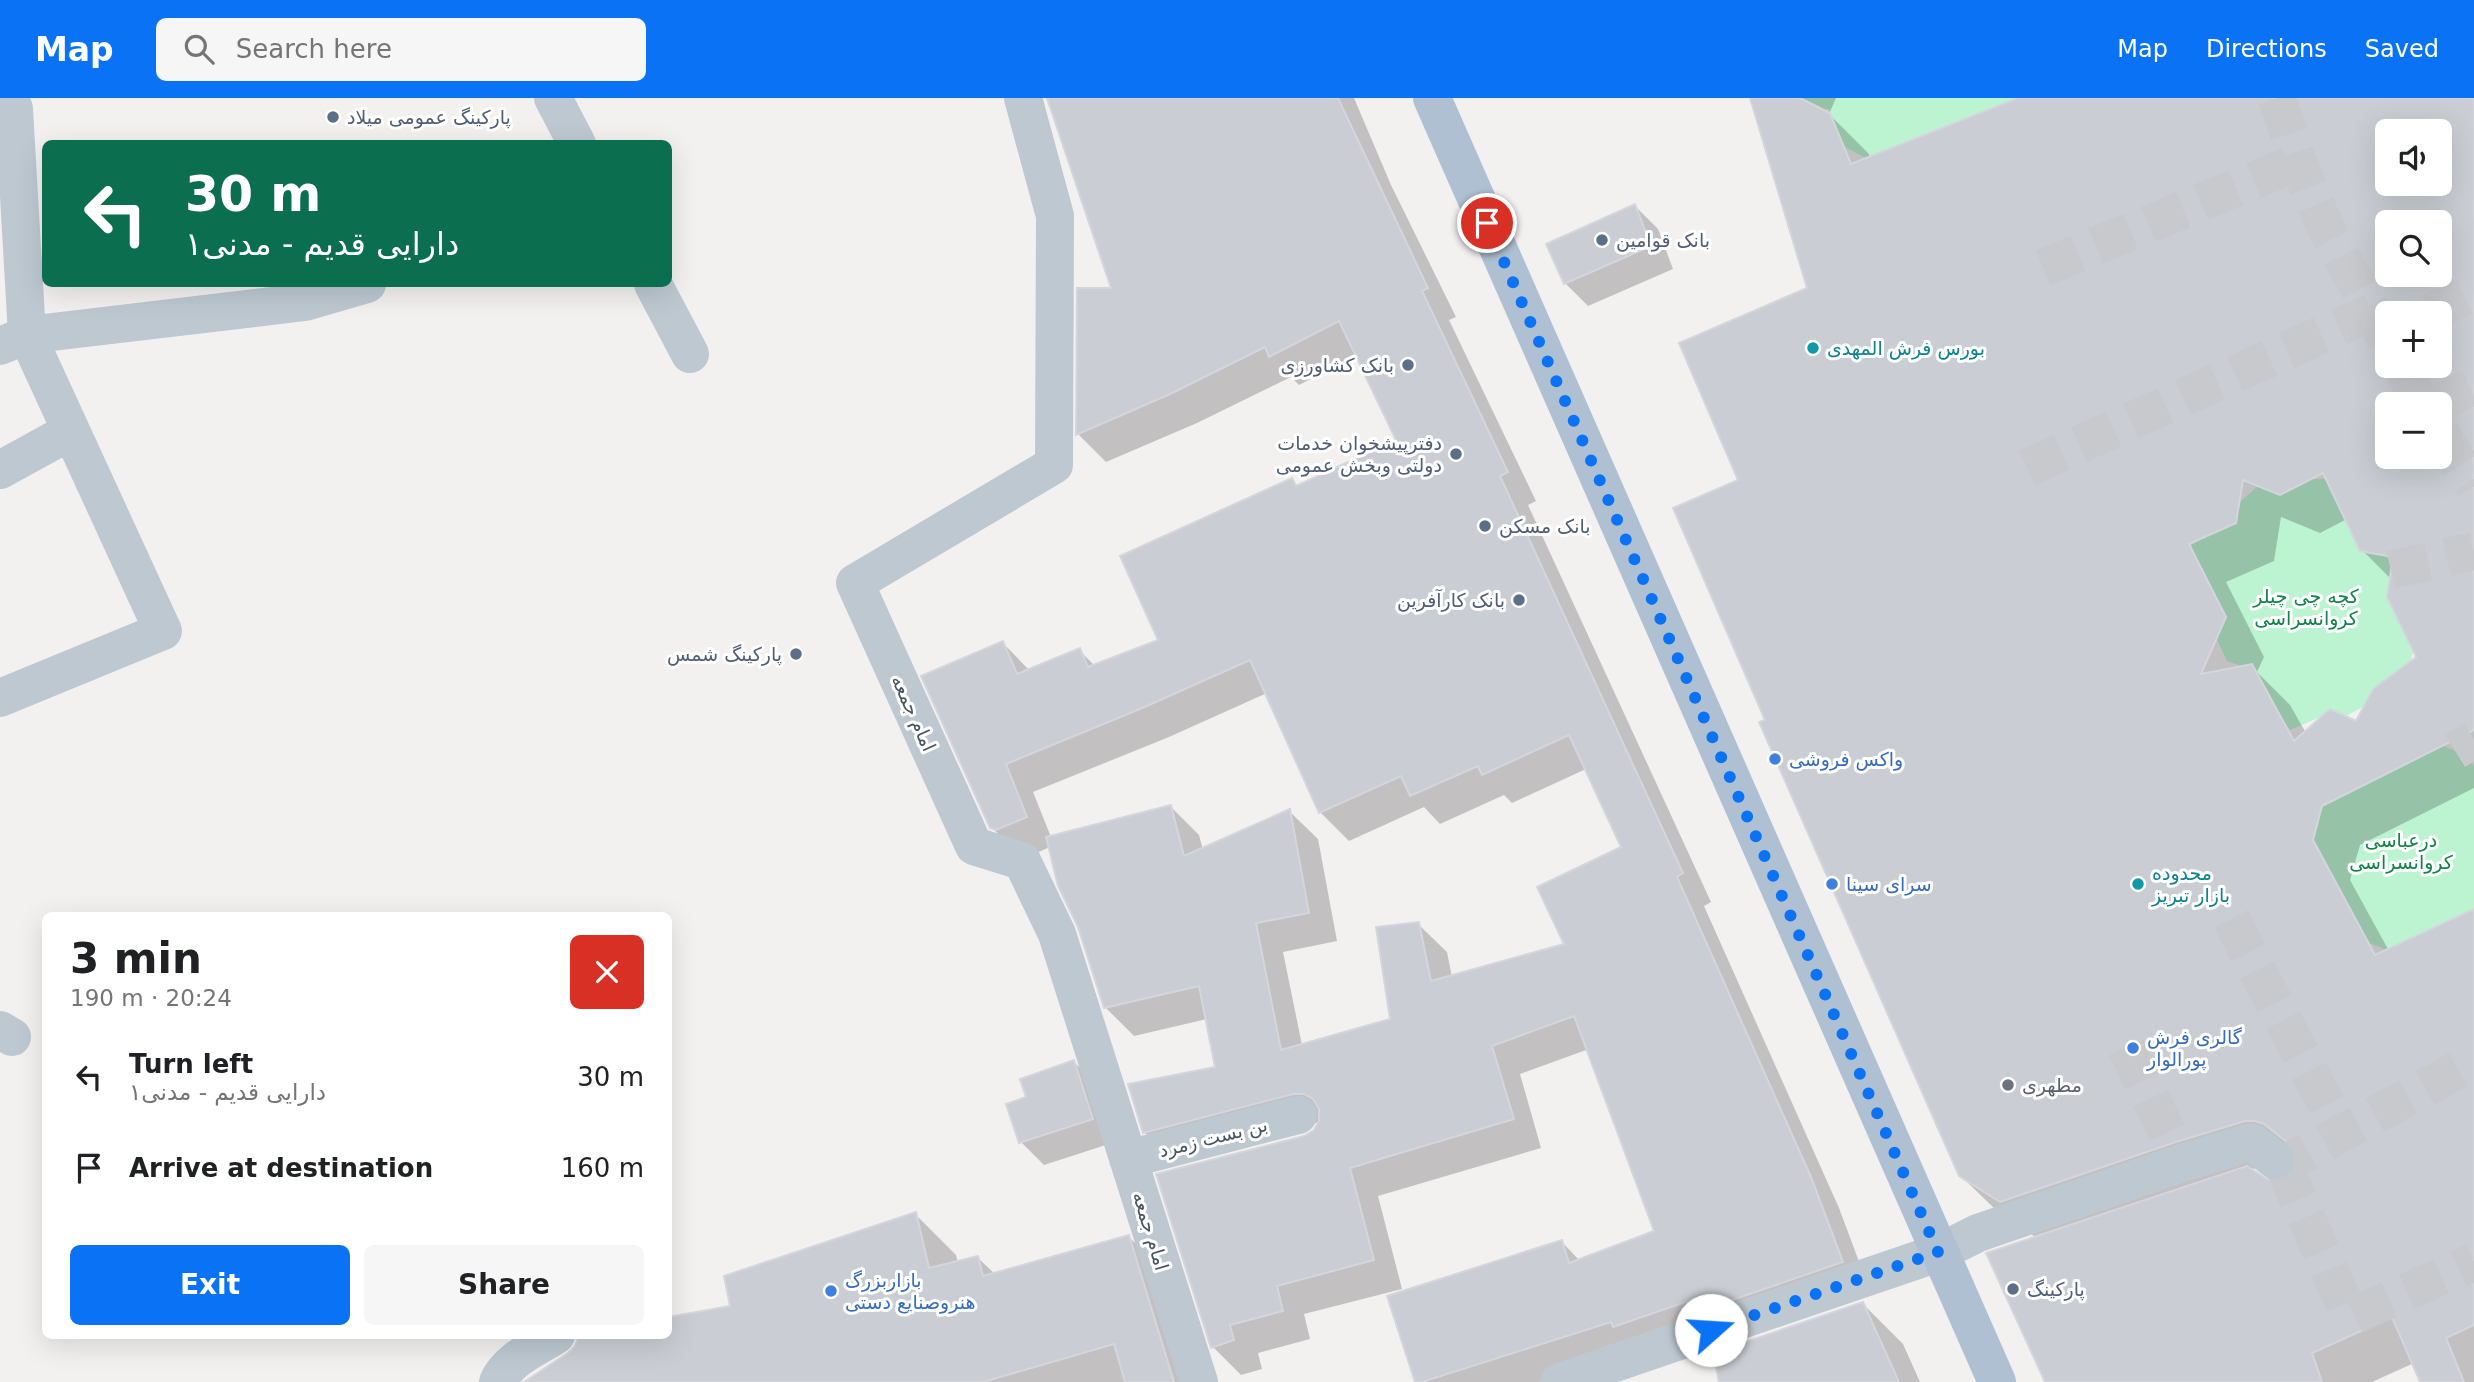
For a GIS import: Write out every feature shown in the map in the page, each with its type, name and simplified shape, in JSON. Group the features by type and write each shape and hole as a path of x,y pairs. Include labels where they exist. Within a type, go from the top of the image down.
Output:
{"main road":[{"path":"1432,98 1997,1382"}],"street":[{"path":"0,698 163,631 71,430 14,340 14,109 9,98"},
{"path":"553,98 575,140"},
{"name":"امام جمعه","path":"1023,98 1055,216 1054,465 855,583 974,846 1022,862 1057,934 1199,1382"},
{"path":"14,340 306,302 357,287"},
{"path":"655,287 690,354"},
{"path":"0,470 71,430"},
{"name":"بن بست زمرد","path":"1128,1158 1298,1115"},
{"path":"1559,1382 1938,1252 1978,1233 2182,1163 2251,1142 2275,1160"},
{"path":"498,1382 502,1373 514,1361 550,1339"}],"green space":[{"path":"1800,98 2018,98 1866,158 1843,146 1829,109 1822,109"},
{"name":"کچه چی چیلر کروانسراسی","path":"2312,479 2326,479 2360,550 2387,556 2391,570 2387,597 2413,652 2408,671 2363,707 2346,716 2330,709 2320,717 2290,730 2242,666 2227,661 2217,639 2226,617 2190,547 2258,486 2280,495"},
{"name":"درعباسی کروانسراسی","path":"2443,746 2469,756 2474,767 2474,909 2387,950 2369,943 2309,833 2322,806"}],"building":[{"path":"1047,98 1338,98 1428,288 1422,291 1508,472 1500,476 1683,873 1677,877 1811,1177 1843,1262 1703,1310 1700,1297 1613,1327 1611,1322 1415,1382 1387,1296 1562,1240 1569,1263 1654,1231 1574,1016 1492,1046 1514,1119 1350,1168 1374,1260 1277,1286 1283,1311 1230,1325 1234,1340 1211,1348 1156,1174 1304,1136 1314,1130 1319,1121 1319,1109 1313,1099 1304,1094 1293,1094 1143,1133 1128,1084 1215,1067 1199,986 1104,1008 1078,927 1058,886 1046,837 1171,805 1184,856 1290,809 1309,913 1256,923 1281,1050 1390,1019 1376,927 1419,922 1431,981 1564,944 1537,887 1621,847 1569,735 1482,775 1478,766 1410,796 1401,776 1319,813 1250,660 1006,764 1027,817 996,830 990,828 921,676 1003,641 1017,674 1080,648 1088,667 1158,640 1120,556 1292,478 1296,486 1396,440 1339,321 1269,357 1265,347 1168,395 1076,435 1077,288 1111,288"},
{"name":"محدوده بازار تبریز","path":"1750,98 1800,98 1830,113 1851,164 2018,98 2474,98 2474,730 2322,806 2313,840 2375,955 2474,909 2474,1325 2446,1338 2464,1382 2420,1382 2392,1317 2312,1353 2322,1382 2045,1382 1986,1253 2247,1166 2272,1182 2283,1180 2293,1173 2297,1162 2295,1152 2264,1124 2245,1121 2000,1202 1959,1176 1759,722 1765,720 1673,508 1738,480 1679,343 1807,288","holes":["2323,473 2360,551 2393,557 2387,597 2416,657 2373,689 2356,721 2330,709 2294,741 2252,664 2201,674 2226,617 2189,544 2236,523 2243,480 2280,495"]},
{"name":"بانک قوامین","path":"1635,204 1651,246 1564,284 1546,244"},
{"path":"1074,1060 1093,1119 1019,1143 1006,1104 1026,1097 1020,1079"},
{"name":"بازاربزرگ هنروصنایع دستی","path":"916,1212 929,1268 978,1256 983,1276 1129,1235 1174,1382 1125,1382 1114,1344 983,1382 524,1382 568,1353 578,1339 672,1339 672,1316 730,1306 724,1276"},
{"path":"1863,1302 1899,1382 1719,1382 1713,1353"}],"tunnel":[{"path":"2277,98 2298,162 2322,220 2375,318"},
{"path":"2043,268 2298,162"},
{"path":"2452,302 2474,292"},
{"path":"2027,468 2372,312"},
{"path":"2408,378 2415,392"},
{"path":"2452,396 2474,386"},
{"path":"2452,452 2474,487"},
{"path":"2391,570 2474,551"},
{"path":"2455,751 2474,739"},
{"path":"2231,919 2341,1133"},
{"path":"2126,1047 2182,1163"},
{"path":"2275,1160 2283,1165 2474,1061"},
{"path":"2283,1165 2350,1317 2474,1262"}],"place":[{"name":"پارکینگ عمومی میلاد","path":"333,117"},
{"name":"بانک قوامین","path":"1602,240"},
{"name":"بورس فرش المهدی","path":"1813,348"},
{"name":"بانک کشاورزی","path":"1408,365"},
{"name":"دفترپیشخوان خدمات دولتی وبخش عمومی","path":"1456,454"},
{"name":"بانک مسکن","path":"1485,526"},
{"name":"بانک کارآفرین","path":"1519,600"},
{"name":"پارکینگ شمس","path":"796,654"},
{"name":"واکس فروشی","path":"1775,759"},
{"name":"سرای سینا","path":"1832,884"},
{"name":"محدوده بازار تبریز","path":"2138,884"},
{"name":"گالری فرش پورالوار","path":"2133,1048"},
{"name":"مطهری","path":"2008,1085"},
{"name":"پارکینگ","path":"2013,1289"},
{"name":"بازاربزرگ هنروصنایع دستی","path":"831,1291"}],"route":[{"path":"1487,223 1938,1252 1711,1330"}]}
